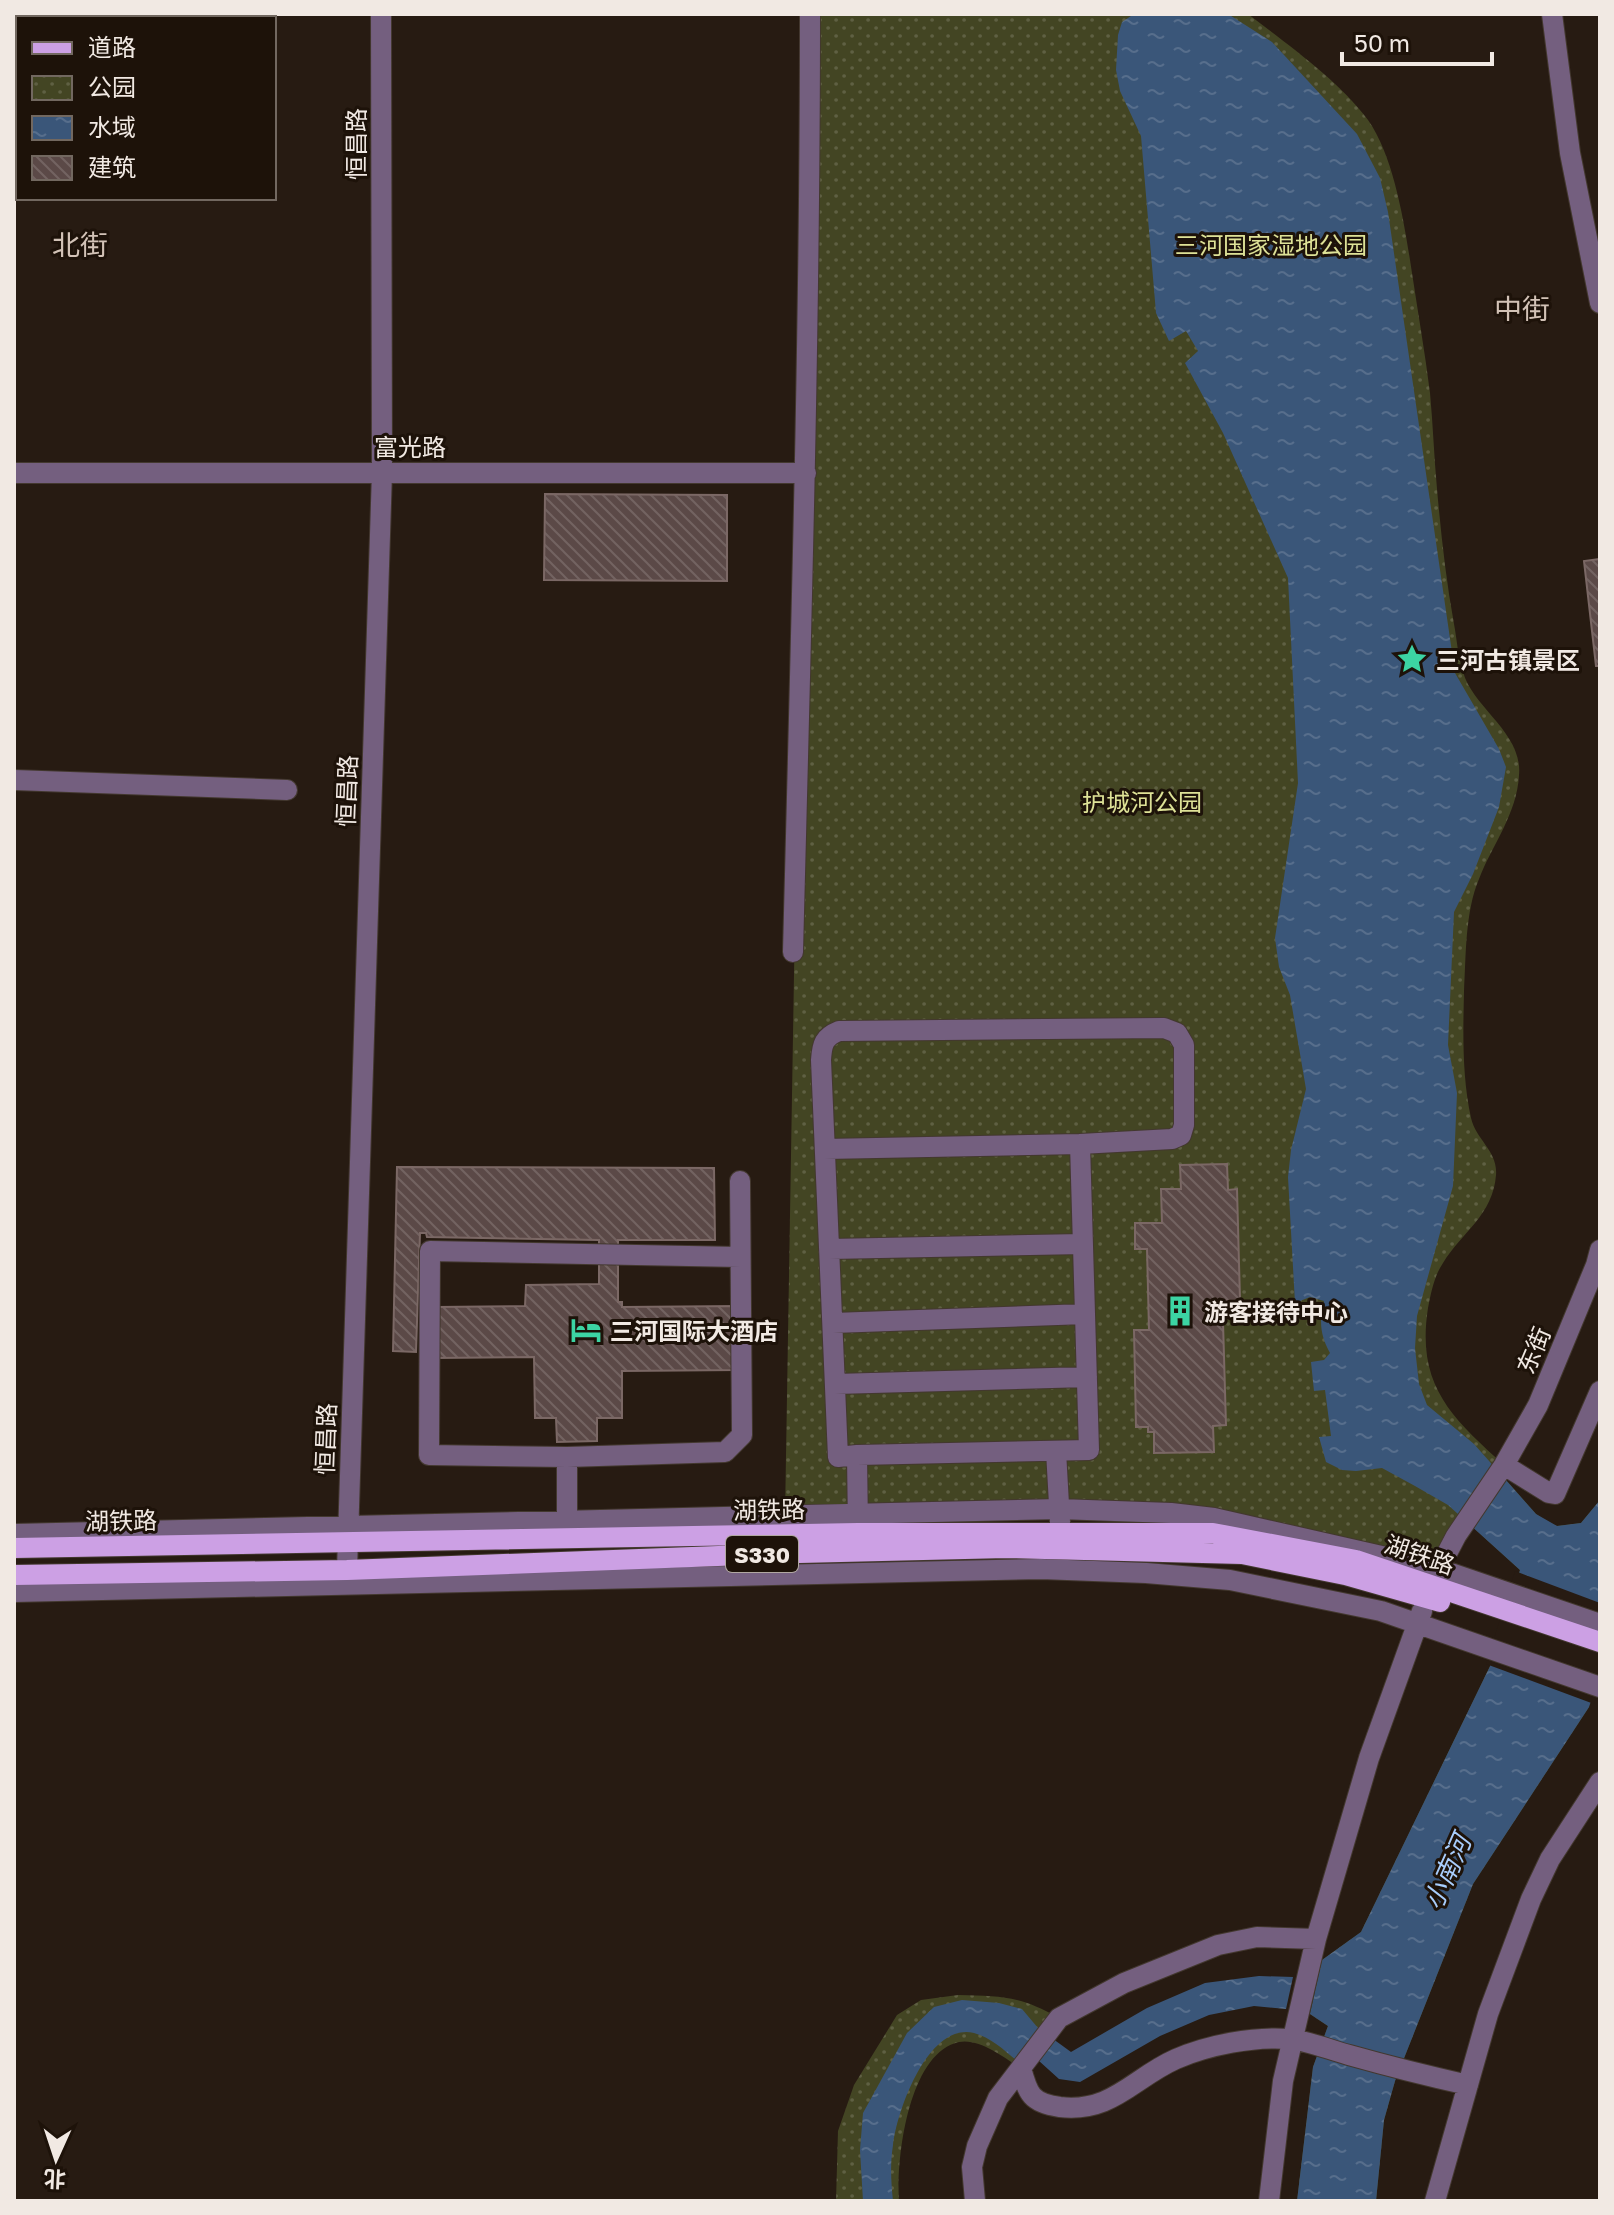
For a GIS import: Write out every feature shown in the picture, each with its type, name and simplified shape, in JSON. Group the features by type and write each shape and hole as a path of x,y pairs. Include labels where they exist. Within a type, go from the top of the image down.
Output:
{"main road":[{"name":"湖铁路","path":"14,1548 348,1534 567,1530 858,1533 1006,1548 1060,1542 1242,1554 1345,1575 1432,1584 1507,1617"},
{"name":"湖铁路","path":"14,1575 347,1570 858,1533"},
{"name":"S330","path":"1507,1617 1600,1642"},
{"name":"S330","path":"1507,1617 1600,1655"}],"street":[{"name":"恒昌路","path":"347,1570 382,472 381,14"},
{"path":"793,952 806,473 810,14"},
{"path":"1552,14 1570,153 1600,303"},
{"name":"富光路","path":"14,473 806,473"},
{"path":"14,780 287,790"},
{"path":"825,1149 1172,1139 1181,1135 1184,1125 1184,1045 1177,1033 1164,1028 839,1031 827,1037 822,1048 825,1149 838,1457 1089,1450 1080,1144"},
{"path":"740,1181 742,1435 739,1441 725,1452 567,1457 429,1455 430,1251 740,1257"},
{"path":"830,1249 1083,1244"},
{"name":"东街","path":"1269,2201 1291,2039 1316,1939 1369,1758 1432,1584 1456,1536 1504,1465 1538,1405 1600,1250"},
{"path":"833,1323 1085,1314"},
{"path":"835,1384 1087,1377"},
{"path":"1504,1465 1543,1490 1555,1494 1600,1391"},
{"path":"1056,1451 1060,1542"},
{"path":"857,1455 858,1533 1059,1509 1171,1513 1214,1518 1432,1584 1501,1590 1600,1624"},
{"path":"567,1457 567,1530"},
{"path":"14,1534 348,1534"},
{"path":"14,1592 1041,1569 1146,1573 1230,1580 1381,1611 1600,1687"},
{"path":"1435,2201 1488,2014 1531,1899 1550,1859 1600,1782"},
{"path":"975,2201 972,2167 977,2146 998,2098 1059,2018 1124,1983 1230,1942 1257,1937 1316,1939"},
{"path":"1021,2068 1027,2091 1035,2100 1063,2107 1087,2107 1115,2097 1174,2060 1225,2046 1291,2039 1408,2072 1468,2085"}],"green space":[{"name":"护城河公园","path":"810,14 1248,14 1312,64 1356,105 1377,136 1398,194 1428,378 1442,540 1460,660 1468,685 1513,746 1519,775 1509,816 1474,892 1466,949 1463,1039 1466,1086 1474,1126 1494,1159 1494,1189 1483,1212 1451,1252 1435,1279 1428,1308 1427,1358 1433,1379 1453,1415 1504,1465 1499,1472 1536,1514 1557,1526 1581,1523 1600,1500 1589,1707 1473,1884 1395,2081 1384,2120 1376,2201 1297,2201 1313,2067 1328,2026 1310,2014 1322,1960 1361,1932 1494,1658 1520,1570 1466,1521 1439,1569 1214,1518 785,1516"},
{"path":"958,1995 1010,1999 1033,2005 1059,2018 1021,2068 975,2043 959,2042 942,2050 917,2086 909,2110 900,2160 899,2201 836,2201 838,2131 854,2085 897,2015 921,2000"}],"water":[{"name":"三河国家湿地公园","path":"1134,14 1228,14 1272,42 1357,134 1380,178 1388,212 1455,673 1499,749 1506,767 1499,807 1473,874 1454,912 1448,1045 1457,1093 1453,1186 1417,1316 1415,1348 1419,1384 1427,1405 1474,1444 1536,1514 1557,1526 1581,1523 1600,1500 1600,1674 1589,1707 1473,1884 1395,2081 1384,2120 1376,2201 1297,2201 1313,2067 1328,2026 1310,2014 1322,1960 1361,1932 1494,1658 1520,1570 1448,1505 1415,1486 1382,1468 1342,1470 1326,1462 1319,1437 1331,1436 1325,1390 1314,1391 1311,1362 1324,1360 1330,1353 1321,1328 1324,1301 1310,1297 1295,1303 1288,1177 1291,1150 1306,1089 1290,995 1279,967 1275,938 1298,783 1288,578 1223,433 1185,363 1198,351 1186,331 1169,341 1156,313 1141,136 1120,91 1116,70 1122,22"},
{"path":"1259,1976 1293,1977 1286,2009 1254,2006 1209,2015 1160,2036 1080,2082 1059,2079 1028,2051 1016,2060 991,2041 974,2033 957,2033 942,2041 918,2072 901,2112 892,2152 893,2201 863,2201 860,2150 863,2113 907,2033 934,2007 962,2000 999,2003 1022,2009 1038,2028 1071,2052 1147,2008 1205,1983"}],"pier":[{"path":"1515,1571 1600,1603 1600,1686 1594,1704 1486,1664"}],"building":[{"path":"545,494 727,495 727,581 544,580"},
{"path":"1600,559 1600,666 1596,666 1584,561"},
{"name":"游客接待中心","path":"1227,1164 1228,1190 1237,1189 1240,1300 1211,1301 1211,1322 1223,1322 1226,1425 1213,1426 1214,1452 1154,1453 1154,1432 1148,1432 1148,1427 1136,1427 1134,1330 1149,1330 1147,1249 1135,1249 1135,1223 1162,1223 1161,1189 1181,1189 1180,1165"},
{"path":"397,1167 714,1168 715,1240 618,1240 618,1302 622,1302 622,1307 738,1306 738,1370 622,1371 622,1418 597,1418 597,1441 557,1442 556,1418 535,1418 534,1357 437,1358 437,1307 525,1306 526,1285 599,1284 599,1240 427,1237 426,1233 420,1233 416,1352 393,1351"}],"place":[{"name":"三河古镇景区","path":"1412,659"},
{"name":"游客接待中心","path":"1180,1311"},
{"name":"三河国际大酒店","path":"586,1330"}],"district":[{"name":"北街","path":"80,244"},
{"name":"中街","path":"1522,308"}],"water label":[{"name":"小南河","path":"1447,1872"}]}
